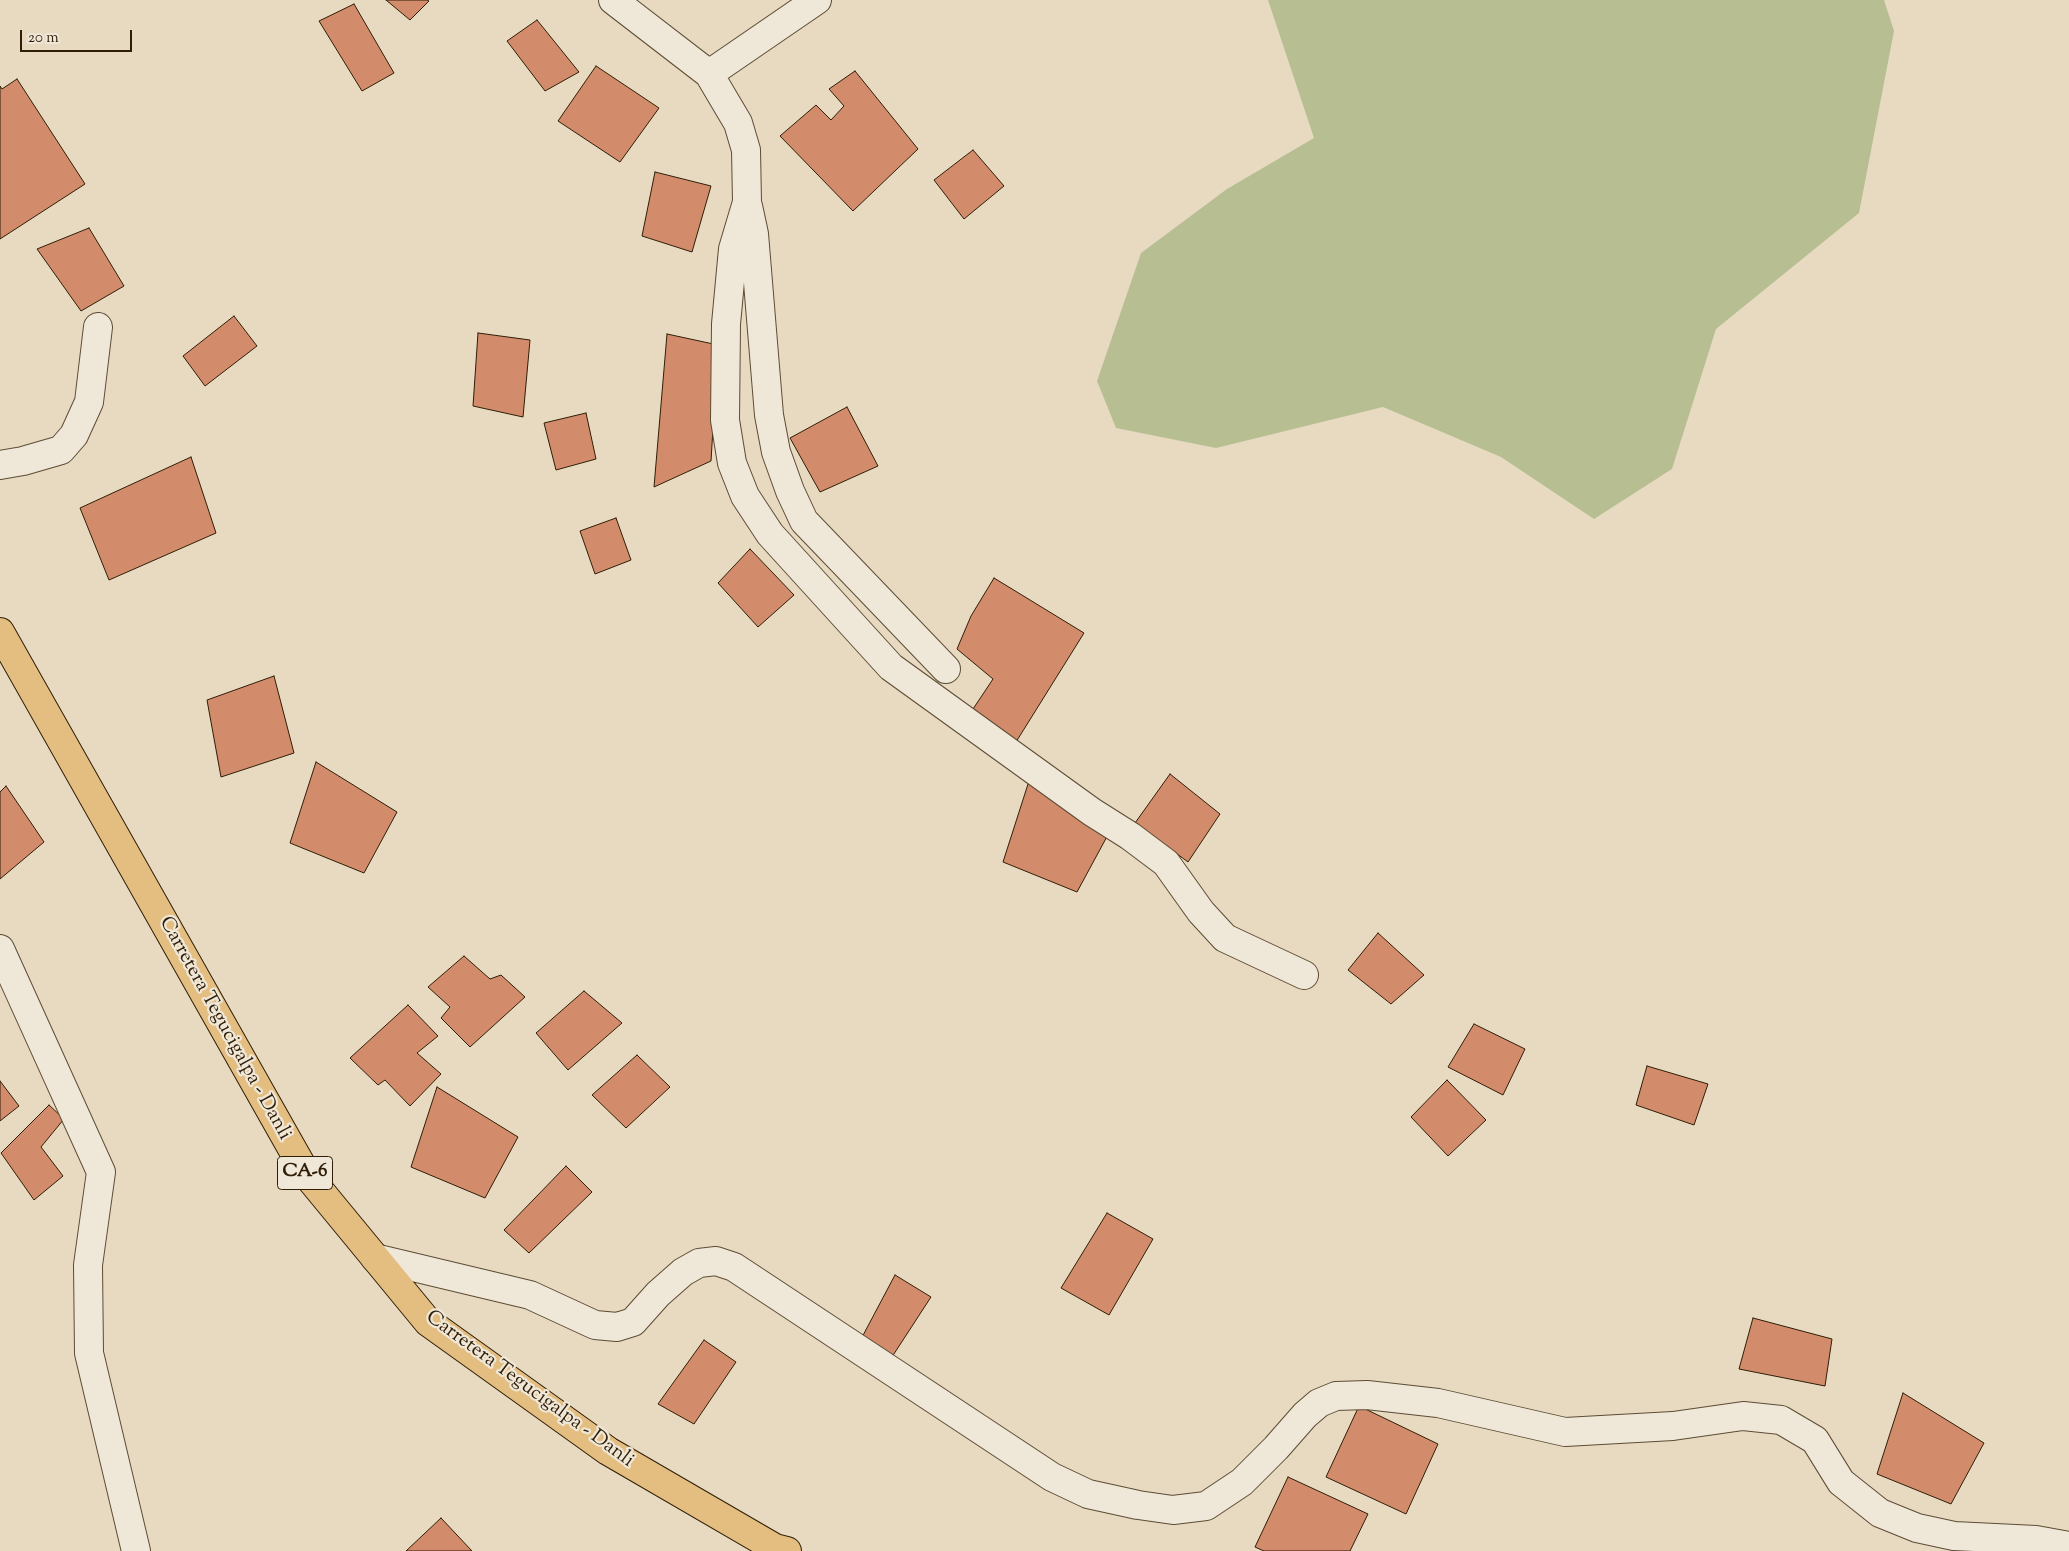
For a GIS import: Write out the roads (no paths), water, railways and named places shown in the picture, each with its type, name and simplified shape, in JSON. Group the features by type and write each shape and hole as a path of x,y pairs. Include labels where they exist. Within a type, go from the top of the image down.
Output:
{"highway":[{"name":"Carretera Tegucigalpa - Danli","path":"0,632 306,1175 428,1322 608,1451 775,1548 787,1551"}],"street":[{"path":"613,0 709,74 738,122 746,150 747,202 754,234 769,415 776,452 790,491 804,521 946,669"},
{"path":"709,74 817,0"},
{"path":"747,202 733,249 726,324 725,420 732,463 745,496 770,534 891,667 1166,863 1201,912 1225,938 1304,975"},
{"path":"0,464 23,461 61,450 74,435 89,402 98,327"},
{"path":"0,949 101,1172 88,1265 89,1352 136,1551"},
{"path":"375,1258 530,1295 595,1325 617,1327 633,1322 658,1294 683,1272 699,1263 716,1261 734,1267 1052,1477 1088,1494 1138,1505 1173,1510 1206,1506 1242,1482 1305,1415 1319,1403 1336,1396 1367,1395 1438,1403 1565,1432 1673,1426 1743,1416 1781,1420 1815,1440 1841,1482 1880,1513 1917,1528 1954,1536 2036,1540 2069,1546"}]}
